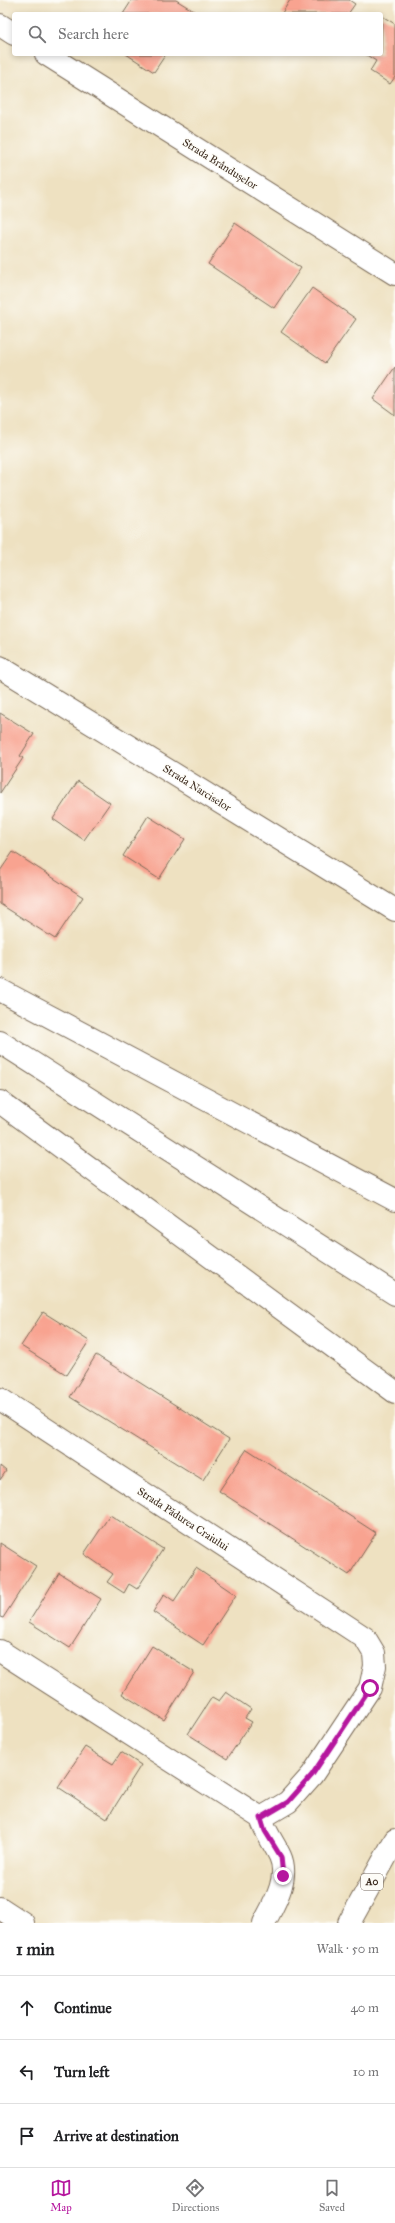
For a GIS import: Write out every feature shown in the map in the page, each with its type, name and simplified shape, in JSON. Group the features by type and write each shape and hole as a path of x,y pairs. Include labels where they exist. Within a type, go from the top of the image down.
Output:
{"main road":[{"path":"0,25 12,33"},
{"name":"Strada Brândușelor","path":"49,56 395,274"},
{"name":"Strada Narciselor","path":"0,667 395,910"},
{"path":"0,990 395,1200"},
{"path":"0,1042 395,1294"},
{"path":"0,1102 395,1392"},
{"name":"Strada Pădurea Craiului","path":"0,1399 365,1638 374,1653 375,1666 370,1688 312,1775 288,1802 261,1818"},
{"path":"0,1651 261,1818 265,1831 281,1857 283,1876 276,1902 264,1923"},
{"name":"A0","path":"349,1923 395,1840"},
{"path":"0,1908 23,1923"}],"building":[{"path":"132,0 176,0 194,11 193,12 124,12"},
{"path":"290,0 349,0 355,4 349,12 283,12"},
{"path":"383,17 395,24 395,77 390,84 370,71 376,61 368,56 383,56"},
{"path":"129,56 165,56 154,72"},
{"path":"235,223 301,268 274,308 208,264"},
{"path":"312,288 356,319 325,363 281,332"},
{"path":"395,367 395,415 373,399"},
{"path":"0,713 34,734 20,756 23,758 0,793"},
{"path":"78,781 110,803 84,840 53,819"},
{"path":"148,816 185,839 159,879 123,856"},
{"path":"13,852 83,897 55,939 0,904 0,871"},
{"path":"43,1312 89,1341 67,1375 21,1346"},
{"path":"96,1355 229,1439 203,1480 70,1397"},
{"path":"247,1449 376,1533 349,1575 219,1491"},
{"path":"0,1466 6,1471 0,1480"},
{"path":"110,1515 163,1549 137,1589 129,1584 124,1593 107,1582 113,1574 84,1554"},
{"path":"0,1543 36,1566 3,1618 0,1617"},
{"path":"196,1568 236,1595 203,1645 153,1612 164,1594 174,1601"},
{"path":"59,1573 101,1599 70,1648 29,1622"},
{"path":"152,1646 194,1672 164,1720 122,1694"},
{"path":"226,1692 251,1709 245,1718 252,1722 227,1759 188,1734 212,1697 219,1701"},
{"path":"85,1747 113,1764 121,1752 141,1765 107,1819 58,1787"}],"route":[{"path":"283,1876 281,1857 265,1831 261,1818 288,1802 312,1775 370,1688"}]}
